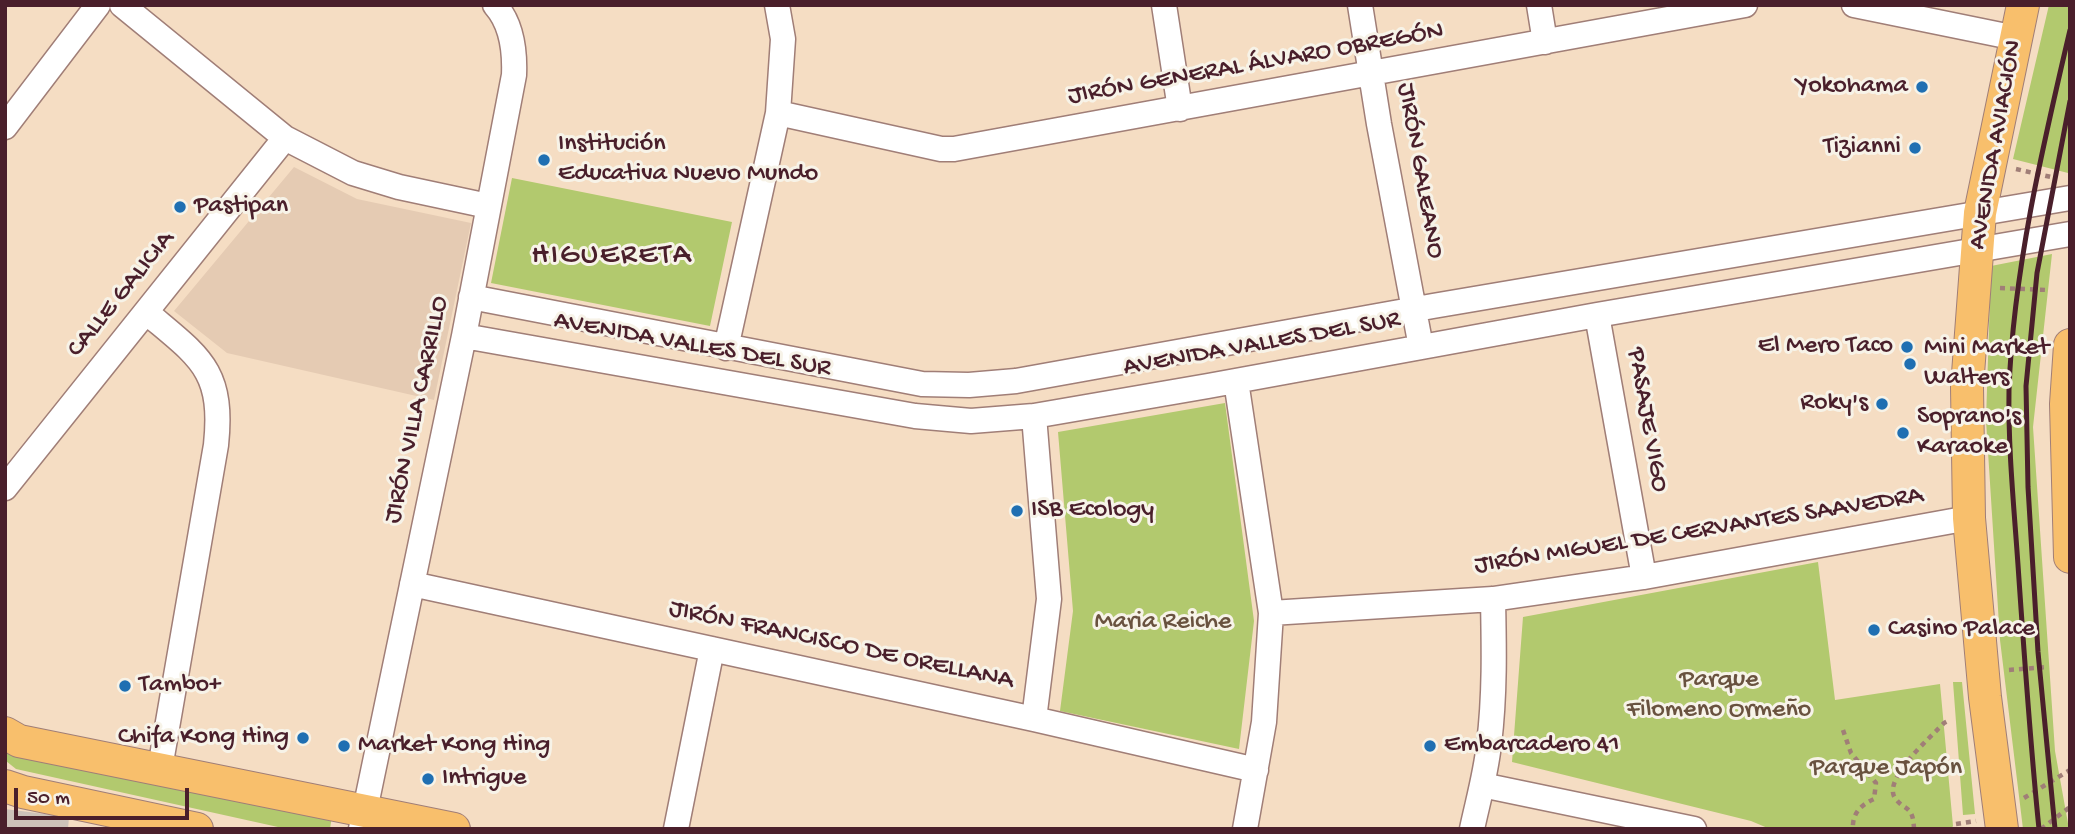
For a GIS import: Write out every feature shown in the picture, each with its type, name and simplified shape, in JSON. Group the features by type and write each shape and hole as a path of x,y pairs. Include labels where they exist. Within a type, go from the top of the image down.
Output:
{"main road":[{"name":"AVENIDA AVIACIÓN","path":"1999,826 1969,518 1967,387 1980,214 2023,5"},
{"path":"2070,345 2066,404 2070,557"},
{"path":"5,733 19,741 160,768 363,819 454,829"},
{"path":"5,786 197,829"}],"street":[{"path":"5,127 98,5"},
{"path":"122,5 285,138 353,173 399,187 488,206"},
{"name":"JIRÓN VILLA CARRILLO","path":"363,819 464,336 514,75 512,40 495,5"},
{"path":"726,348 778,113 783,39 777,5"},
{"path":"1164,5 1181,109"},
{"name":"JIRÓN GALEANO","path":"1360,5 1420,347"},
{"path":"1539,5 1545,42"},
{"name":"JIRÓN GENERAL ÁLVARO OBREGÓN","path":"778,113 941,149 954,149 1745,5"},
{"path":"1854,5 2016,38"},
{"name":"CALLE GALICIA","path":"5,488 285,138"},
{"name":"AVENIDA VALLES DEL SUR","path":"471,297 922,384 969,385 1016,381 1413,309 2070,198"},
{"name":"AVENIDA VALLES DEL SUR","path":"464,336 915,416 971,421 1034,416 1597,314 2070,234"},
{"path":"146,312 202,362 215,387 219,408 216,445 160,768"},
{"name":"PASAJE VIGO","path":"1597,314 1644,577"},
{"path":"1236,381 1271,613 1264,722 1245,829"},
{"path":"1034,416 1049,599 1034,719"},
{"name":"JIRÓN MIGUEL DE CERVANTES SAAVEDRA","path":"1271,613 1493,599 1644,577 1969,518"},
{"name":"JIRÓN FRANCISCO DE ORELLANA","path":"412,584 1256,770"},
{"path":"1472,829 1489,747 1493,694 1493,599"},
{"path":"676,829 712,649"},
{"path":"1482,785 1694,829"}],"path":[{"path":"2016,169 2056,178"},
{"path":"1991,288 2048,290"},
{"path":"2005,671 2048,667"},
{"path":"1914,829 1908,807 1895,799 1893,794 1897,774 1944,723 1950,720"},
{"path":"1843,730 1851,753 1876,783 1874,799 1860,807 1853,819 1853,829"},
{"path":"2041,829 2070,807"}],"shaded area":[{"path":"294,167 357,199 471,223 434,400 227,353 174,311"},
{"path":"5,809 69,817 68,829 5,829"}],"green space":[{"path":"2049,5 2070,5 2068,173 2013,159"},
{"path":"512,178 732,222 710,326 491,283"},
{"path":"2052,254 2033,427 2055,751 2069,829 2023,829 2000,640 1986,420 1991,266"},
{"name":"Maria Reiche","path":"1225,403 1254,621 1239,749 1060,711 1073,611 1058,432"},
{"name":"Parque Filomeno Ormeño","path":"1818,562 1835,700 1940,684 1953,826 1951,829 1770,829 1751,821 1512,762 1523,617"},
{"path":"1953,682 1962,682 1975,814 1963,815"},
{"path":"8,748 332,815 330,829 287,829 16,769 6,761"}],"railway":[{"path":"2039,829 2009,434 2009,390 2016,300 2023,255 2040,163 2070,30"},
{"path":"2055,829 2038,652 2028,487 2026,386 2037,273 2070,101"}],"place":[{"name":"Yokohama","path":"1922,87"},
{"name":"Tizianni","path":"1915,148"},
{"name":"Institución Educativa Nuevo Mundo","path":"544,160"},
{"name":"Pastipan","path":"180,207"},
{"name":"El Mero Taco","path":"1907,347"},
{"name":"Mini Market Walters","path":"1910,364"},
{"name":"Roky's","path":"1882,404"},
{"name":"Soprano's Karaoke","path":"1903,433"},
{"name":"ISB Ecology","path":"1017,511"},
{"name":"Casino Palace","path":"1874,630"},
{"name":"Tambo+","path":"125,686"},
{"name":"Chifa Kong Hing","path":"303,738"},
{"name":"Market Kong Hing","path":"344,746"},
{"name":"Embarcadero 41","path":"1430,746"},
{"name":"Intrigue","path":"428,779"}],"district":[{"name":"HIGUERETA","path":"612,257"}],"park label":[{"name":"Parque Japón","path":"1886,769"}]}
